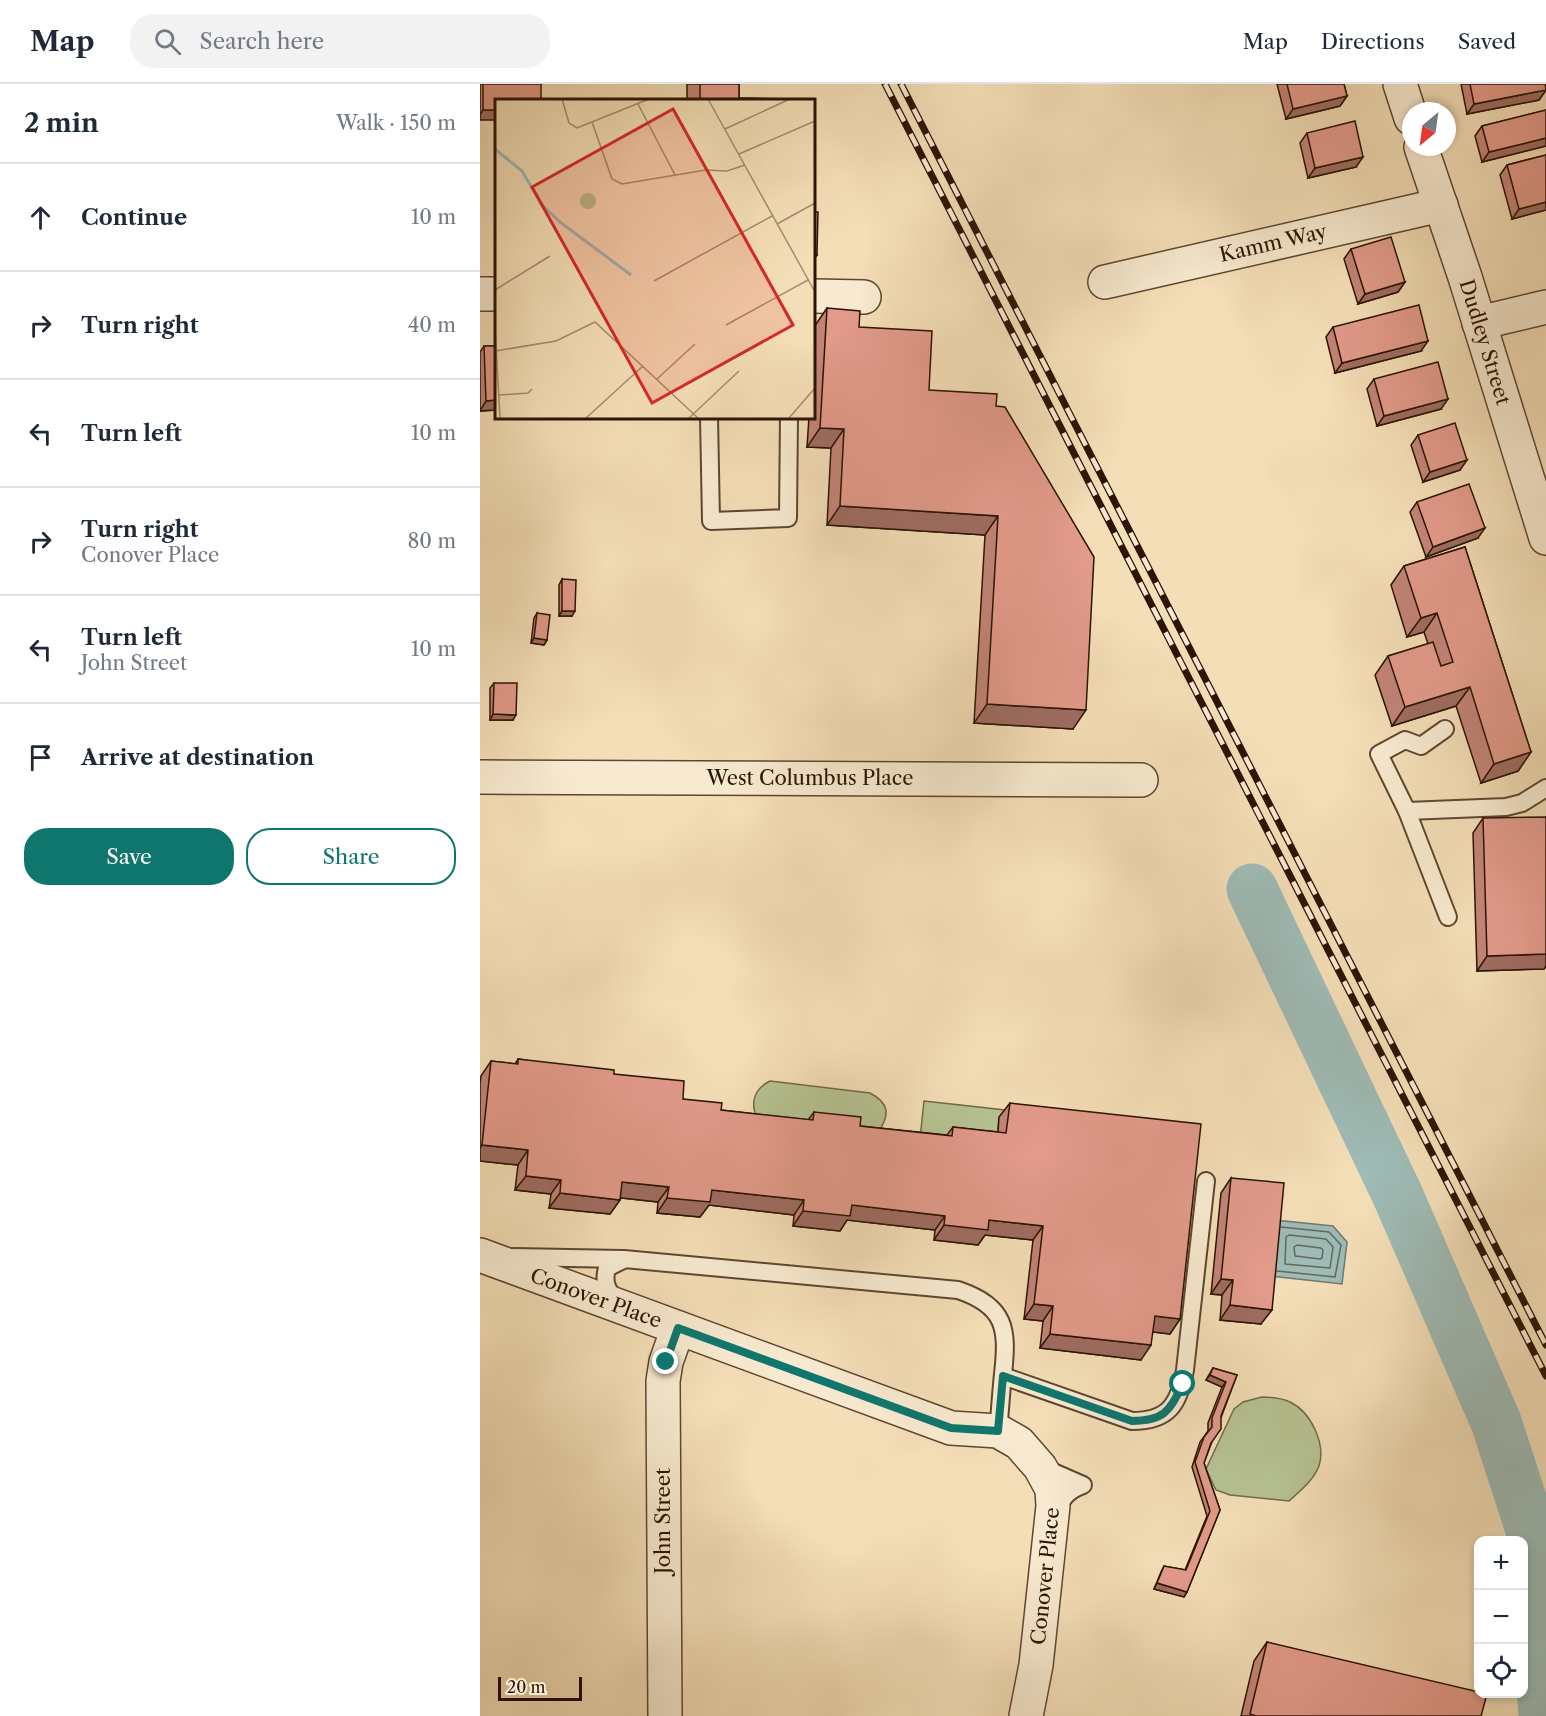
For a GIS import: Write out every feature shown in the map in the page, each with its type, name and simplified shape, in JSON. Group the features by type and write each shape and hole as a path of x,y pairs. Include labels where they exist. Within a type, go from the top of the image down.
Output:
{"street":[{"path":"1400,84 1406,102"},
{"name":"Dudley Street","path":"1424,156 1546,538"},
{"name":"Kamm Way","path":"1105,282 1441,205"},
{"path":"814,296 864,297"},
{"path":"1479,323 1546,307"},
{"name":"West Columbus Place","path":"480,777 1141,780"},
{"name":"Conover Place","path":"481,1256 951,1428 998,1431 1019,1443 1040,1467 1052,1489 1051,1529 1036,1665 1026,1716"},
{"name":"John Street","path":"664,1716 663,1381 666,1362 678,1328"}],"lane":[{"path":"709,418 711,520 788,518 789,418"},
{"path":"1445,729 1421,746 1406,740 1379,754 1407,811 1448,917"},
{"path":"1407,811 1506,807 1522,803 1546,788"},
{"path":"1003,1376 1132,1421 1160,1418 1170,1409 1183,1384 1206,1181"},
{"path":"481,1256 624,1260 958,1290 978,1297 995,1312 1005,1329 1006,1351 998,1431"},
{"path":"624,1260 607,1268 604,1278 609,1293 630,1310"}],"green space":[{"path":"770,1081 870,1093 884,1105 885,1119 879,1131 757,1118 754,1107 755,1097 760,1088"},
{"path":"924,1101 1005,1110 1004,1118 999,1118 996,1148 919,1148"},
{"path":"1262,1397 1283,1400 1298,1407 1315,1429 1318,1439 1321,1457 1319,1466 1310,1481 1289,1501 1230,1495 1216,1490 1206,1469 1234,1409 1243,1402"}],"water":[{"path":"1275,1220 1333,1226 1347,1242 1342,1284 1269,1276"}],"building":[{"path":"483,84 541,84 541,99 495,99 495,110 483,110"},
{"path":"700,84 739,84 739,98 794,99 700,99"},
{"path":"1287,84 1344,84 1347,96 1293,109"},
{"path":"1470,84 1545,84 1546,90 1474,104"},
{"path":"1546,110 1546,138 1489,152 1482,126"},
{"path":"1355,121 1363,157 1315,168 1307,133"},
{"path":"1546,155 1546,202 1519,209 1507,165"},
{"path":"814,212 818,212 817,255 814,255"},
{"path":"1391,237 1405,282 1365,294 1351,249"},
{"path":"1419,305 1428,341 1342,363 1333,327"},
{"path":"827,308 860,311 859,327 932,331 929,390 997,394 996,406 1005,407 1094,557 1086,710 987,704 998,516 840,506 844,429 820,428"},
{"path":"484,346 495,346 495,400 486,401"},
{"path":"1438,362 1448,399 1384,416 1374,379"},
{"path":"1455,423 1467,460 1430,472 1418,435"},
{"path":"1469,484 1485,528 1433,547 1417,502"},
{"path":"1465,547 1531,752 1494,764 1470,687 1405,707 1388,656 1433,642 1441,666 1453,662 1437,613 1421,618 1404,566"},
{"path":"562,579 576,580 575,611 562,611"},
{"path":"537,613 550,615 547,640 534,638"},
{"path":"494,683 517,683 516,715 493,714"},
{"path":"1546,817 1546,954 1487,956 1483,818"},
{"path":"518,1059 614,1070 614,1074 684,1081 683,1099 722,1103 721,1110 813,1120 814,1112 861,1117 860,1126 952,1136 953,1127 1006,1133 1010,1103 1201,1124 1180,1319 1155,1316 1151,1345 1050,1334 1053,1306 1034,1304 1043,1226 989,1220 988,1230 944,1225 945,1216 852,1205 850,1216 803,1211 804,1200 712,1190 710,1202 667,1198 669,1187 622,1182 620,1200 560,1193 561,1180 526,1176 528,1150 482,1145 491,1061 518,1064"},
{"path":"1231,1178 1284,1183 1272,1310 1230,1305 1233,1280 1221,1279"},
{"path":"1213,1368 1237,1375 1221,1416 1221,1429 1211,1443 1204,1463 1220,1510 1187,1592 1157,1583 1164,1566 1186,1570 1210,1511 1195,1462 1204,1437 1212,1427 1212,1418 1226,1382 1210,1375"},
{"path":"1267,1642 1474,1691 1474,1698 1486,1698 1481,1716 1256,1716 1250,1714"}],"waterway":[{"path":"1252,889 1398,1196 1496,1422 1546,1576"},
{"path":"1544,1716 1541,1670 1546,1598"}],"railway":[{"path":"885,84 1546,1376"},
{"path":"901,84 1546,1345"}],"route":[{"path":"666,1362 678,1328 951,1428 998,1431 1003,1376 1132,1421 1160,1418 1170,1409 1183,1384"}]}
